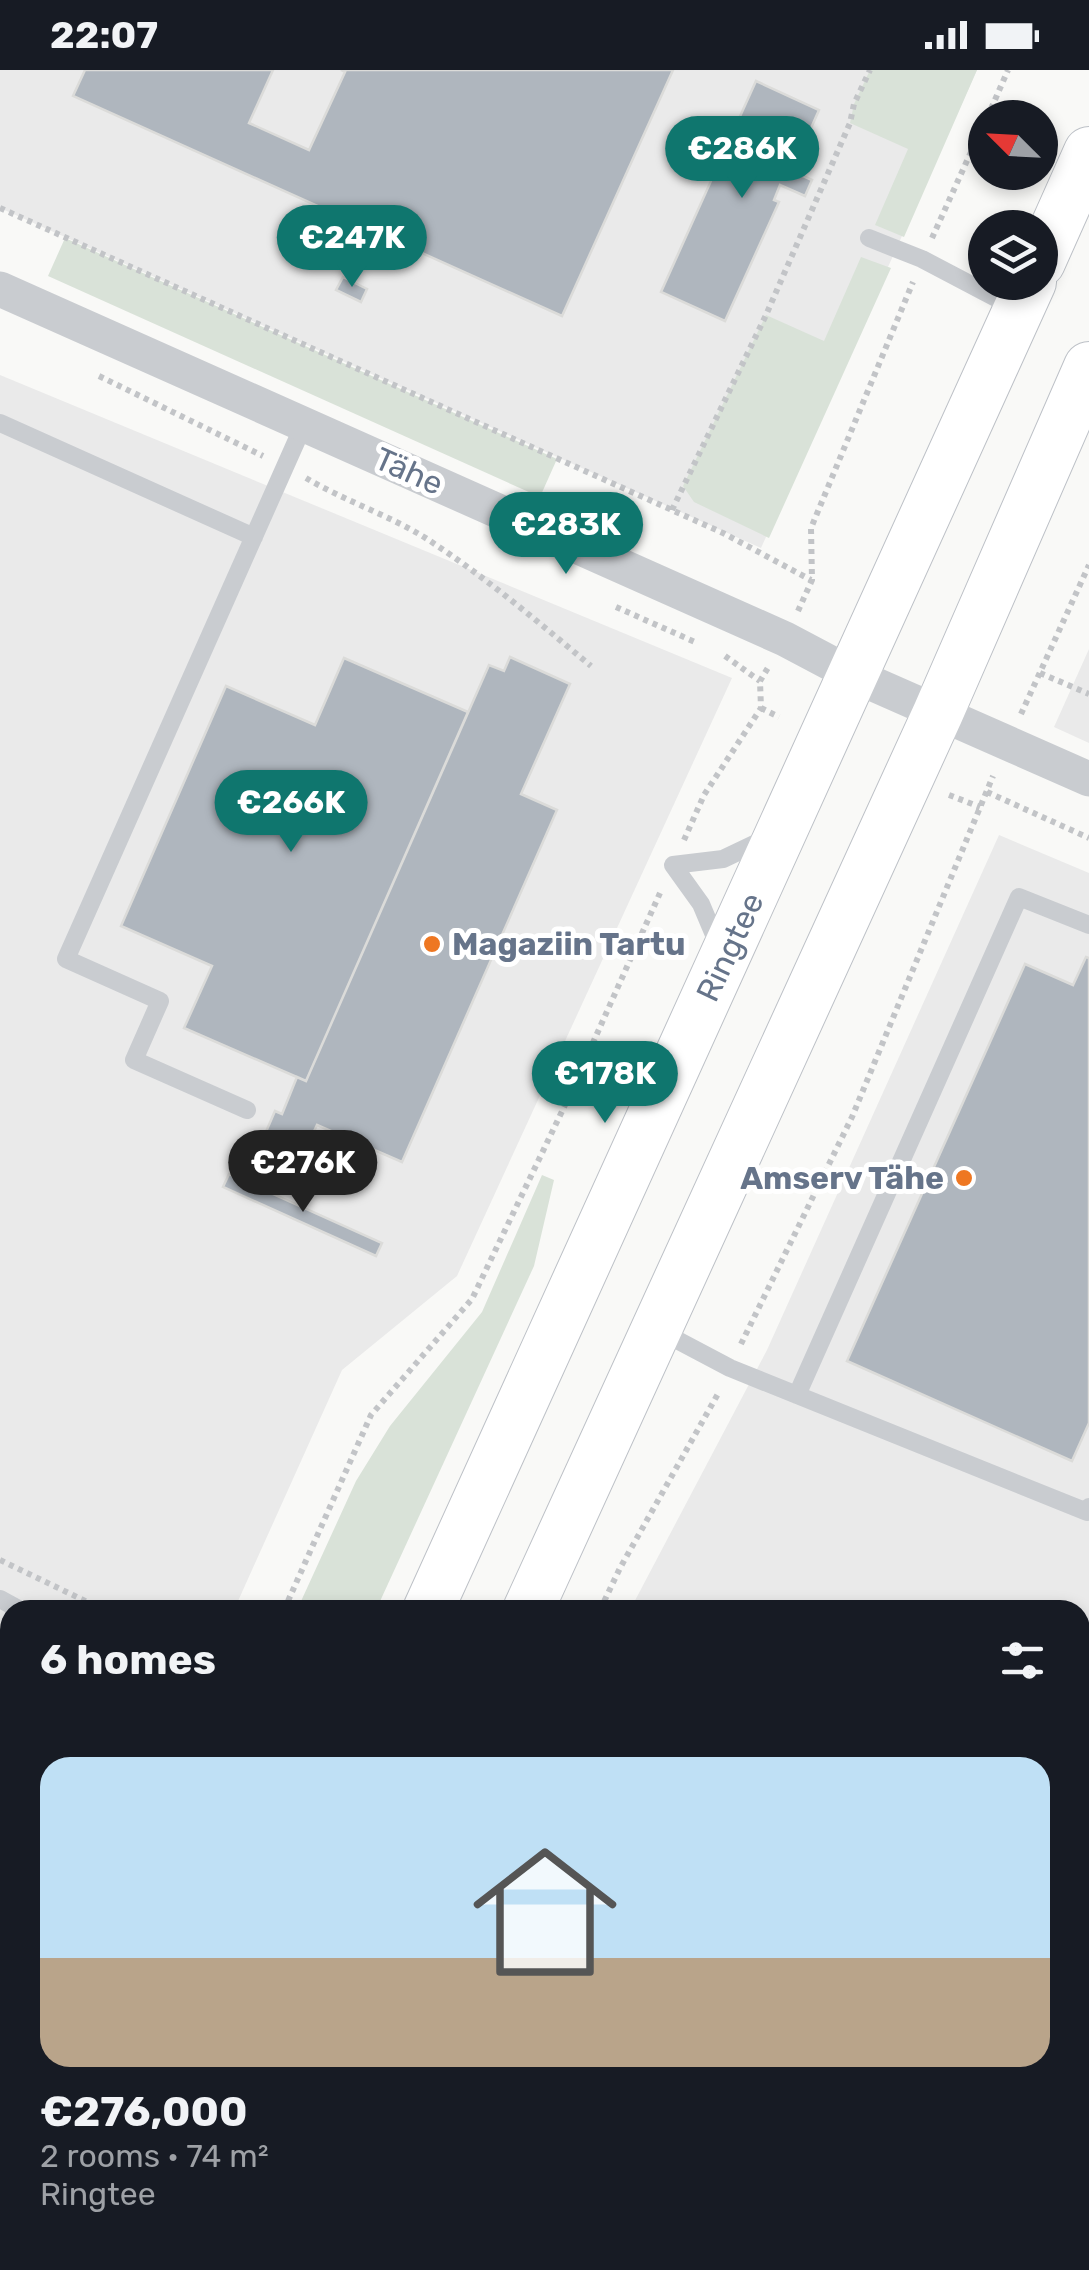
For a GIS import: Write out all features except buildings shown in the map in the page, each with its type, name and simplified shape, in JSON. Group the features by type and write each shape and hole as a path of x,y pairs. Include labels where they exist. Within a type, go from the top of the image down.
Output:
{"main road":[{"path":"1058,222 1089,152"},
{"name":"Ringtee","path":"433,1600 1022,300"},
{"path":"533,1600 938,713 1089,368"}],"street":[{"name":"Tähe","path":"0,290 785,639 1007,745 1089,779"}],"lane":[{"path":"869,238 968,276"},
{"path":"0,423 254,537"},
{"path":"247,1110 134,1060 160,1001 66,959 304,424"},
{"path":"724,960 701,904 673,864 723,859 784,830"},
{"path":"797,1394 1020,897 1089,926"},
{"path":"656,1328 730,1368 1087,1512 1089,1507"}],"path":[{"path":"672,510 766,315 870,70"},
{"path":"995,100 1008,70"},
{"path":"0,208 672,510 812,580"},
{"path":"88,370 422,536 591,666"},
{"path":"605,1600 710,1411 852,1117 986,792 1089,565"},
{"path":"616,607 698,643"},
{"path":"714,651 760,681"},
{"path":"1040,673 1089,694"},
{"path":"761,708 779,718"},
{"path":"986,792 1089,838"},
{"path":"949,795 980,807"},
{"path":"0,1560 83,1600"}],"shaded area":[{"path":"0,70 977,70 761,548 0,208"},
{"path":"870,70 977,70 904,237 875,225 908,149 850,123"},
{"path":"65,238 557,459 540,497 48,276"},
{"path":"861,257 891,268 769,538 694,502 683,486 766,315 824,341"},
{"path":"0,375 732,678 457,1276 342,1370 238,1600 0,1600"},
{"path":"1089,649 1089,743 1054,727"},
{"path":"999,835 1089,873 1089,1600 635,1600 767,1350"},
{"path":"542,1175 554,1180 534,1266 381,1600 302,1600 356,1481 390,1426 482,1312"}],"place":[{"name":"Magaziin Tartu","path":"432,944"},
{"name":"Amserv Tähe","path":"964,1178"}]}
